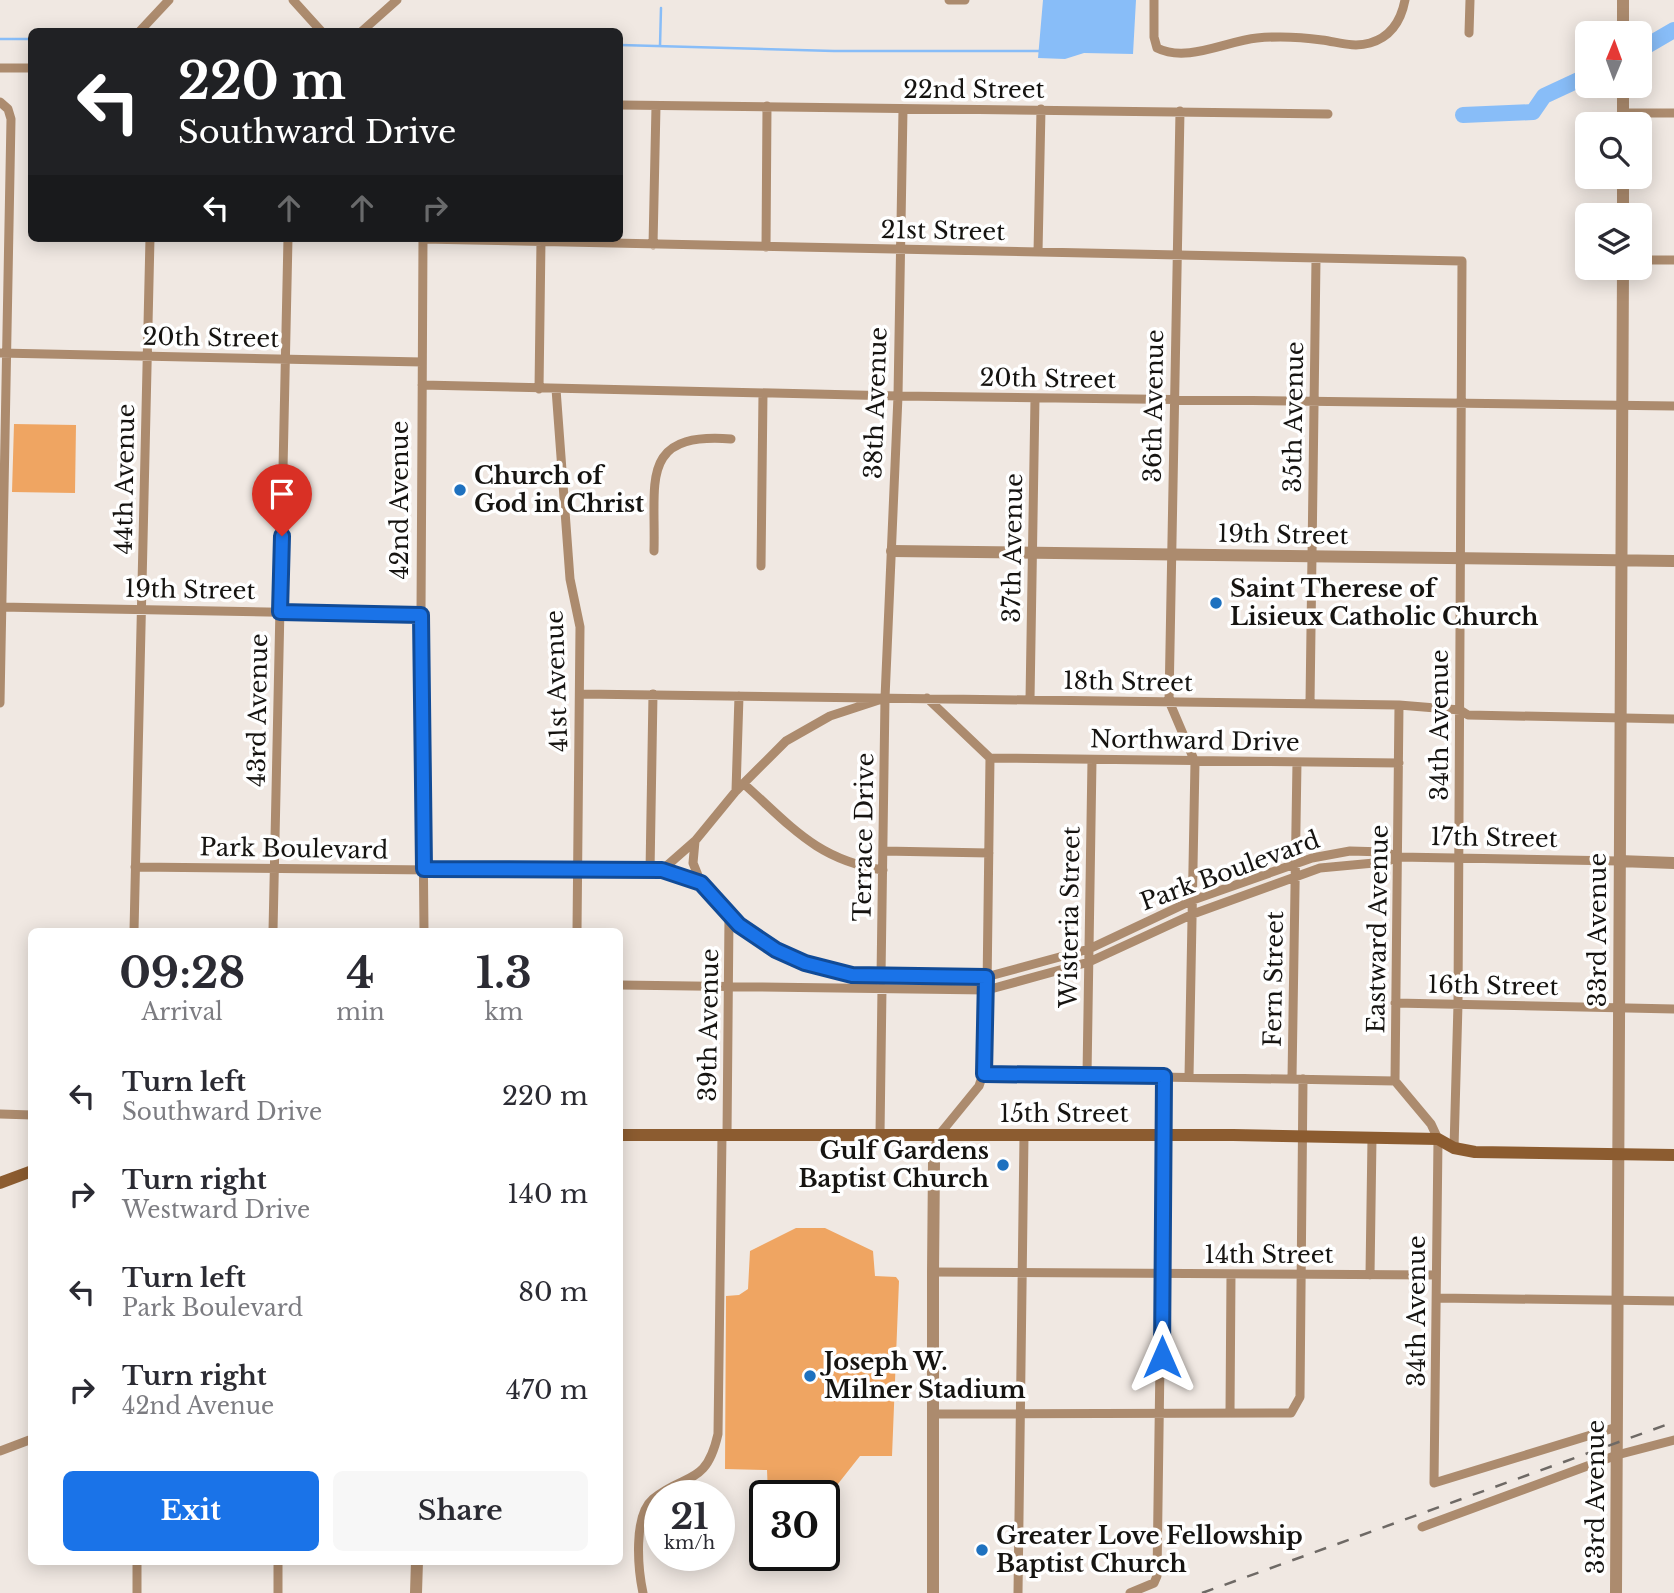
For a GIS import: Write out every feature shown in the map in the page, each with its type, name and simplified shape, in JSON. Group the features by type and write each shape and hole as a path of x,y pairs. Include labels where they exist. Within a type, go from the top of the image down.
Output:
{"main road":[{"name":"15th Street","path":"623,1135 1303,1136 1438,1139 1454,1148 1475,1152 1674,1155"},
{"path":"0,1183 28,1172"}],"street":[{"path":"143,28 170,0"},
{"path":"293,0 318,28"},
{"path":"366,28 397,0"},
{"path":"949,0 965,0"},
{"path":"1154,0 1154,37 1157,48 1165,52 1197,51 1238,41 1276,37 1358,46 1368,44 1393,29 1405,0"},
{"path":"1469,33 1470,0"},
{"path":"1623,0 1623,21"},
{"path":"0,68 28,68"},
{"path":"0,703 4,353 11,119 2,104"},
{"name":"22nd Street","path":"623,105 1328,114"},
{"path":"653,245 656,106"},
{"path":"766,247 767,106"},
{"name":"38th Avenue","path":"885,698 898,396 903,109"},
{"path":"1038,251 1041,109"},
{"name":"36th Avenue","path":"1169,701 1172,399 1180,111"},
{"path":"1652,116 1674,113"},
{"name":"44th Avenue","path":"134,928 150,242"},
{"name":"43rd Avenue","path":"273,928 288,242"},
{"name":"42nd Avenue","path":"423,242 421,615 424,928"},
{"path":"539,389 541,242"},
{"name":"21st Street","path":"569,242 1462,261"},
{"name":"35th Avenue","path":"1310,703 1317,259"},
{"path":"1652,260 1674,260"},
{"name":"34th Avenue","path":"1454,1148 1458,1004 1462,261"},
{"name":"33rd Avenue","path":"1616,1593 1623,280"},
{"name":"20th Street","path":"4,353 422,362"},
{"name":"20th Street","path":"422,384 898,396 1460,401 1674,406"},
{"name":"41st Avenue","path":"556,389 570,579 580,627 577,928"},
{"path":"761,566 763,393"},
{"name":"37th Avenue","path":"1030,700 1035,398"},
{"path":"654,551 657,467 666,451 693,438 730,439"},
{"name":"19th Street","path":"892,551 1674,561"},
{"name":"19th Street","path":"1,608 421,615"},
{"name":"18th Street","path":"581,694 1399,705 1460,710 1468,715 1674,719"},
{"path":"650,872 653,694"},
{"path":"736,791 739,696"},
{"path":"662,870 695,841 736,791 802,730 830,716 885,698"},
{"name":"Terrace Drive","path":"881,977 885,698"},
{"path":"927,698 990,758 984,1074 939,1135 934,1163 933,1593"},
{"path":"1169,701 1195,762 1189,1077"},
{"name":"Eastward Avenue","path":"1395,1081 1399,705"},
{"name":"Northward Drive","path":"990,758 1399,763"},
{"name":"Wisteria Street","path":"1087,1075 1092,760"},
{"path":"1295,867 1297,762"},
{"path":"744,784 820,850 847,863 883,870"},
{"name":"Park Boulevard","path":"695,841 693,863 701,883 729,916 756,938 789,957 831,970 881,977 986,977 1089,949 1193,901 1295,867 1312,858 1339,852 1385,852 1398,857"},
{"path":"883,851 989,853"},
{"name":"Park Boulevard","path":"882,988 987,990 1089,962 1193,914 1295,880 1328,866 1385,862 1398,857"},
{"name":"17th Street","path":"1398,857 1674,863"},
{"name":"Park Boulevard","path":"135,867 578,872 662,870 701,883"},
{"name":"Fern Street","path":"1292,1078 1295,867"},
{"name":"39th Avenue","path":"643,1593 639,1525 643,1511 655,1498 699,1474 712,1456 718,1434 729,916"},
{"path":"823,988 881,977"},
{"path":"623,985 882,988 880,1135"},
{"name":"16th Street","path":"1395,1003 1674,1009"},
{"path":"984,1074 1395,1081 1431,1124 1438,1139"},
{"path":"1130,1593 1154,1583 1157,1576 1164,1076"},
{"path":"933,1414 1291,1413 1300,1397 1303,1079"},
{"path":"0,1114 28,1115"},
{"path":"1018,1593 1024,1136"},
{"path":"1370,1275 1372,1138"},
{"name":"34th Avenue","path":"1438,1139 1434,1483 1617,1427"},
{"name":"14th Street","path":"933,1272 1436,1275"},
{"path":"1230,1412 1231,1274"},
{"path":"1437,1298 1674,1301"},
{"path":"0,1451 28,1440"},
{"path":"1422,1527 1617,1455 1674,1440"},
{"path":"137,1565 137,1593"},
{"path":"278,1565 278,1593"},
{"path":"416,1593 417,1565"}],"shaded area":[{"path":"14,424 76,425 75,493 12,492"},
{"name":"Joseph W. Milner Stadium","path":"796,1228 825,1228 873,1251 875,1276 896,1277 899,1281 892,1456 860,1456 840,1481 767,1480 767,1470 725,1469 726,1296 739,1295 748,1289 750,1251"}],"water":[{"path":"1043,0 1136,0 1133,54 1084,53 1065,59 1038,58"}],"waterway":[{"path":"660,46 661,8"},
{"path":"1652,43 1674,30"},
{"path":"0,39 28,39"},
{"path":"623,45 834,51 1039,51"},
{"path":"1463,115 1533,112 1544,96 1575,82"}],"railway":[{"path":"1202,1593 1674,1422"}],"place":[{"name":"Church of God in Christ","path":"460,490"},
{"name":"Saint Therese of Lisieux Catholic Church","path":"1216,603"},
{"name":"Gulf Gardens Baptist Church","path":"1003,1165"},
{"name":"Joseph W. Milner Stadium","path":"810,1376"},
{"name":"Greater Love Fellowship Baptist Church","path":"982,1550"}],"route":[{"path":"282,536 280,612 421,615 424,869 578,872 662,870 682,874 701,883 729,916 756,938 805,963 852,975 986,977 987,1046 984,1074 1164,1076 1162,1357"}]}
